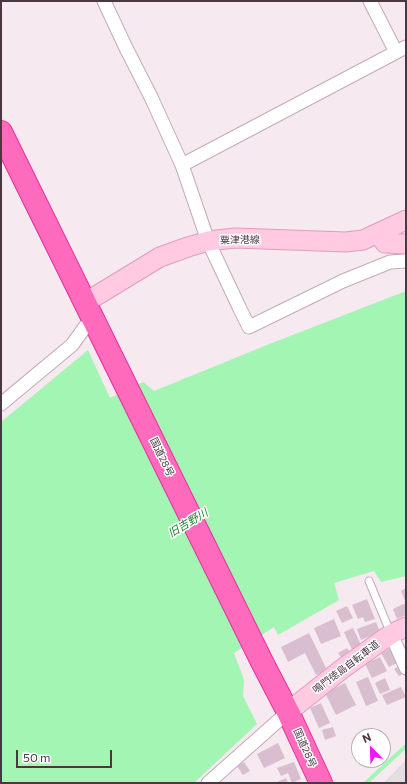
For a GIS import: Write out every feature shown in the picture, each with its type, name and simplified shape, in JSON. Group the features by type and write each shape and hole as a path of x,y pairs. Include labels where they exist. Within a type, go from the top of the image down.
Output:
{"highway":[{"name":"国道28号","path":"1,132 288,712 321,783"}],"main road":[{"name":"粟津港線","path":"90,311 160,258 208,241 235,238 346,242 363,240 406,220"},
{"path":"378,233 385,243 406,244"},
{"name":"鳴門徳島自転車道","path":"288,712 342,669 398,631"}],"street":[{"path":"104,1 151,97 182,165 208,241 249,327 343,281 390,262 406,261"},
{"path":"182,165 401,49 370,1"},
{"path":"1,404 72,345 85,327 90,311"},
{"path":"398,631 406,668"},
{"path":"208,783 288,712"}],"lane":[{"path":"370,581 398,631"}],"shaded area":[{"path":"406,760 406,783 383,783"}],"water":[{"name":"旧吉野川","path":"406,291 406,576 381,582 374,571 334,583 339,600 278,635 274,627 234,653 244,680 243,696 257,724 194,783 1,783 1,422 88,350 110,398 143,382 154,391"}],"building":[{"path":"406,588 406,603 401,591"},
{"path":"367,599 375,619 365,622 363,617 358,619 352,605"},
{"path":"406,603 406,615 397,619 393,609"},
{"path":"347,606 353,618 342,623 336,611"},
{"path":"334,619 341,636 321,644 314,628"},
{"path":"376,622 380,632 361,640 357,629"},
{"path":"353,628 362,647 353,652 344,632"},
{"path":"309,633 327,670 316,675 305,653 288,662 281,647"},
{"path":"347,648 352,655 343,660 338,653"},
{"path":"391,648 399,662 389,667 381,653"},
{"path":"380,657 387,671 372,678 365,664"},
{"path":"401,665 405,673 399,676 394,669"},
{"path":"368,677 378,701 366,706 356,682"},
{"path":"385,678 390,690 380,694 375,683"},
{"path":"345,683 356,705 336,715 325,693"},
{"path":"401,687 406,697 387,705 382,695"},
{"path":"321,703 330,723 319,728 310,708"},
{"path":"333,727 336,736 325,740 322,730"},
{"path":"278,743 285,758 264,768 257,754"},
{"path":"244,762 250,771 243,775 237,766"},
{"path":"294,762 301,779 292,783 288,773 281,776 277,768"},
{"path":"286,778 288,783 275,783"}],"waterway":[{"path":"366,783 406,746"}]}
